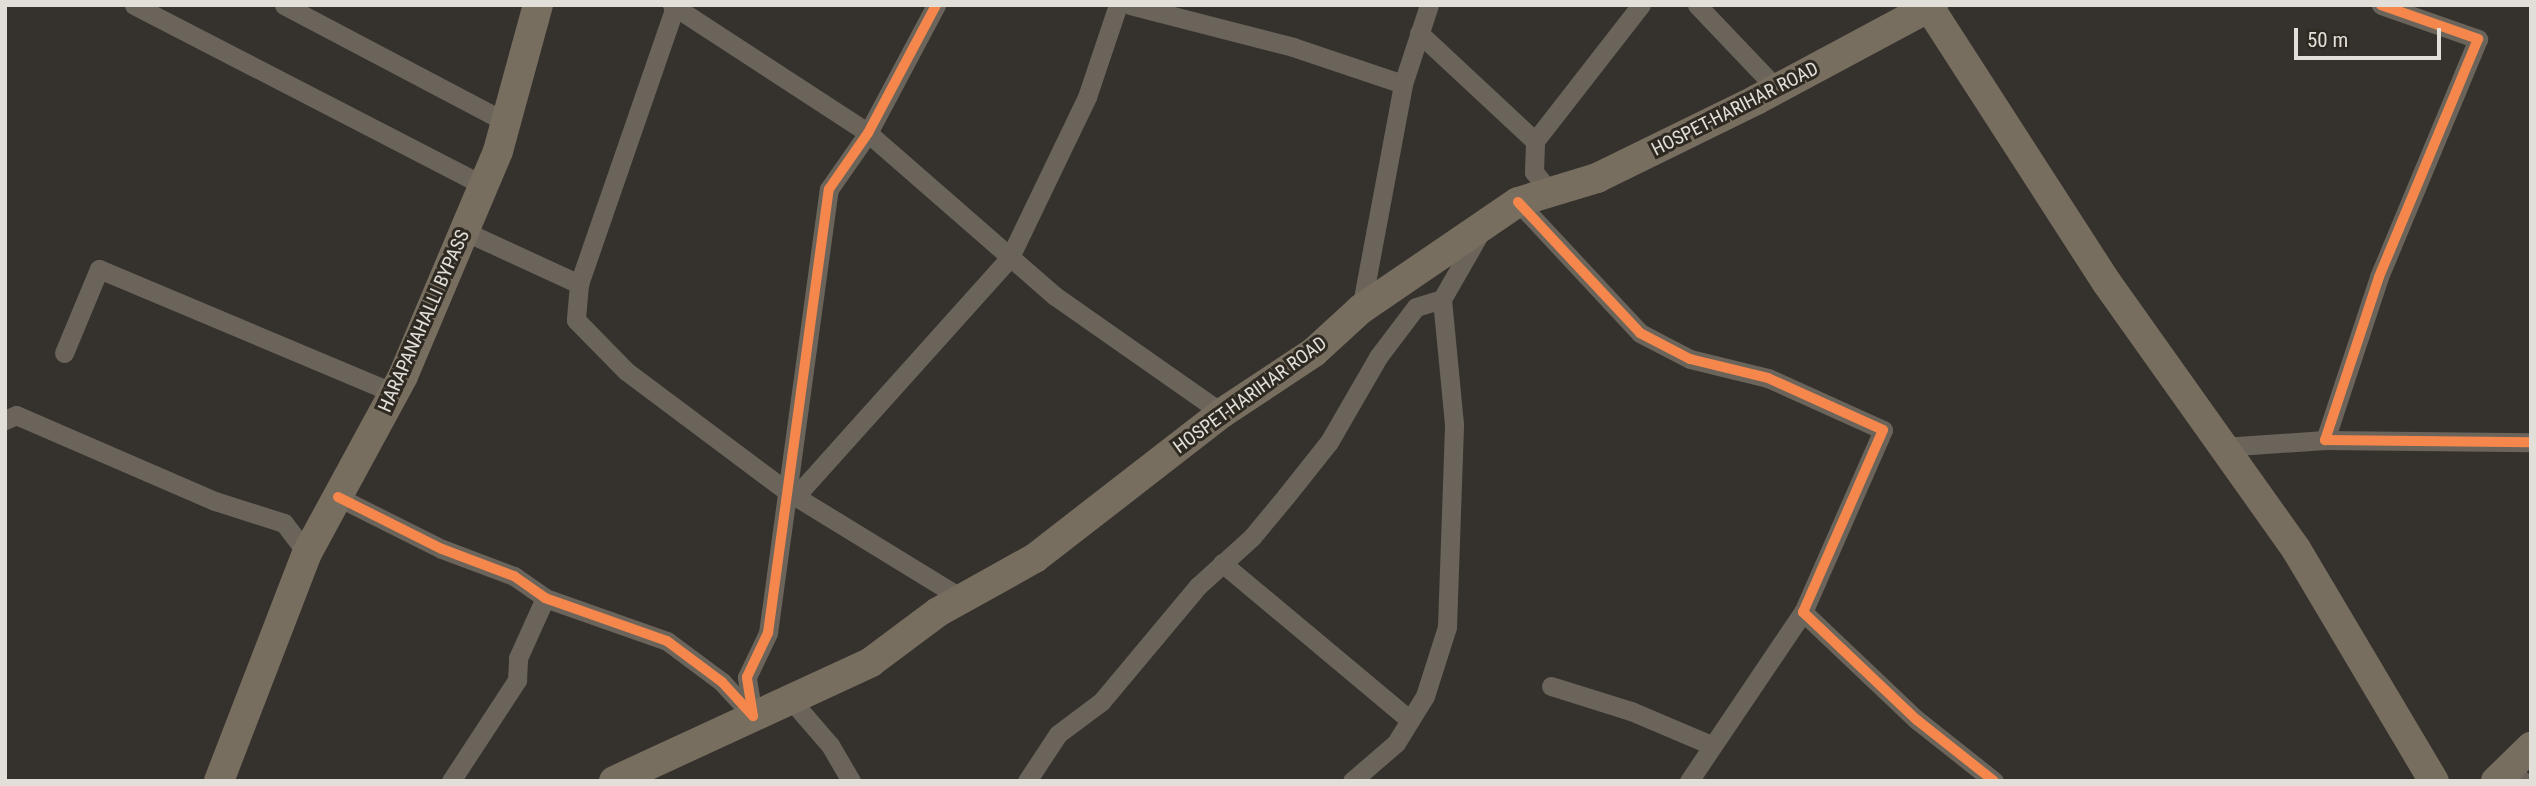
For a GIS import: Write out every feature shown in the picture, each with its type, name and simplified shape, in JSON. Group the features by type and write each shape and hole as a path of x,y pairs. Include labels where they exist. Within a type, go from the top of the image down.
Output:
{"main road":[{"name":"HARAPANAHALLI BYPASS","path":"219,781 307,553 394,393 484,185 506,122 538,5"},
{"name":"HOSPET-HARIHAR ROAD","path":"614,781 872,662 961,598 1035,558 1222,413 1314,352 1361,309 1518,202 1597,178 1777,89 1931,6"},
{"path":"1931,6 2107,283 2295,549 2434,781"},
{"path":"2509,777 2531,747"}],"street":[{"path":"134,5 484,185"},
{"path":"284,5 506,122"},
{"path":"753,716 747,677 768,633 790,494 829,189 868,134 936,5"},
{"path":"790,494 1010,257 1087,97 1118,5"},
{"path":"1130,5 1293,47 1403,84"},
{"path":"1361,309 1403,84 1429,5"},
{"path":"1551,194 1534,172 1535,141 1641,5"},
{"path":"1697,5 1777,89"},
{"path":"2325,440 2379,277 2478,39 2381,5"},
{"path":"961,598 790,494 626,371 576,320 579,284 674,6 868,134 1055,296 1222,413"},
{"path":"1419,33 1535,141"},
{"path":"1518,202 1640,333 1690,359 1768,378 1883,430 1803,611 1689,781"},
{"path":"1352,781 1395,743 1425,696 1447,627 1454,424 1442,299 1484,226"},
{"path":"464,231 579,284"},
{"path":"64,353 99,269 394,393"},
{"path":"1027,781 1058,734 1101,702 1222,563 1252,537 1329,442 1378,357 1416,307 1442,299"},
{"path":"5,420 16,415 215,501 284,523 307,553"},
{"path":"2222,447 2325,440 2531,442"},
{"path":"338,497 442,549 514,576 545,598 667,641 722,682 753,716"},
{"path":"1222,563 1410,720"},
{"path":"451,781 517,680 518,659 545,598"},
{"path":"1803,611 1917,720 1994,781"},
{"path":"1551,687 1631,711 1711,745"},
{"path":"791,700 830,745 851,781"}],"cycle path":[{"path":"338,497 442,549 514,576 545,598 667,641 722,682 753,716 747,677 768,633 829,189 868,133 936,5"},
{"path":"2381,5 2478,39 2379,277 2325,440 2531,442"},
{"path":"1518,202 1640,333 1690,359 1768,378 1883,430 1803,612 1917,720 1994,781"}]}
